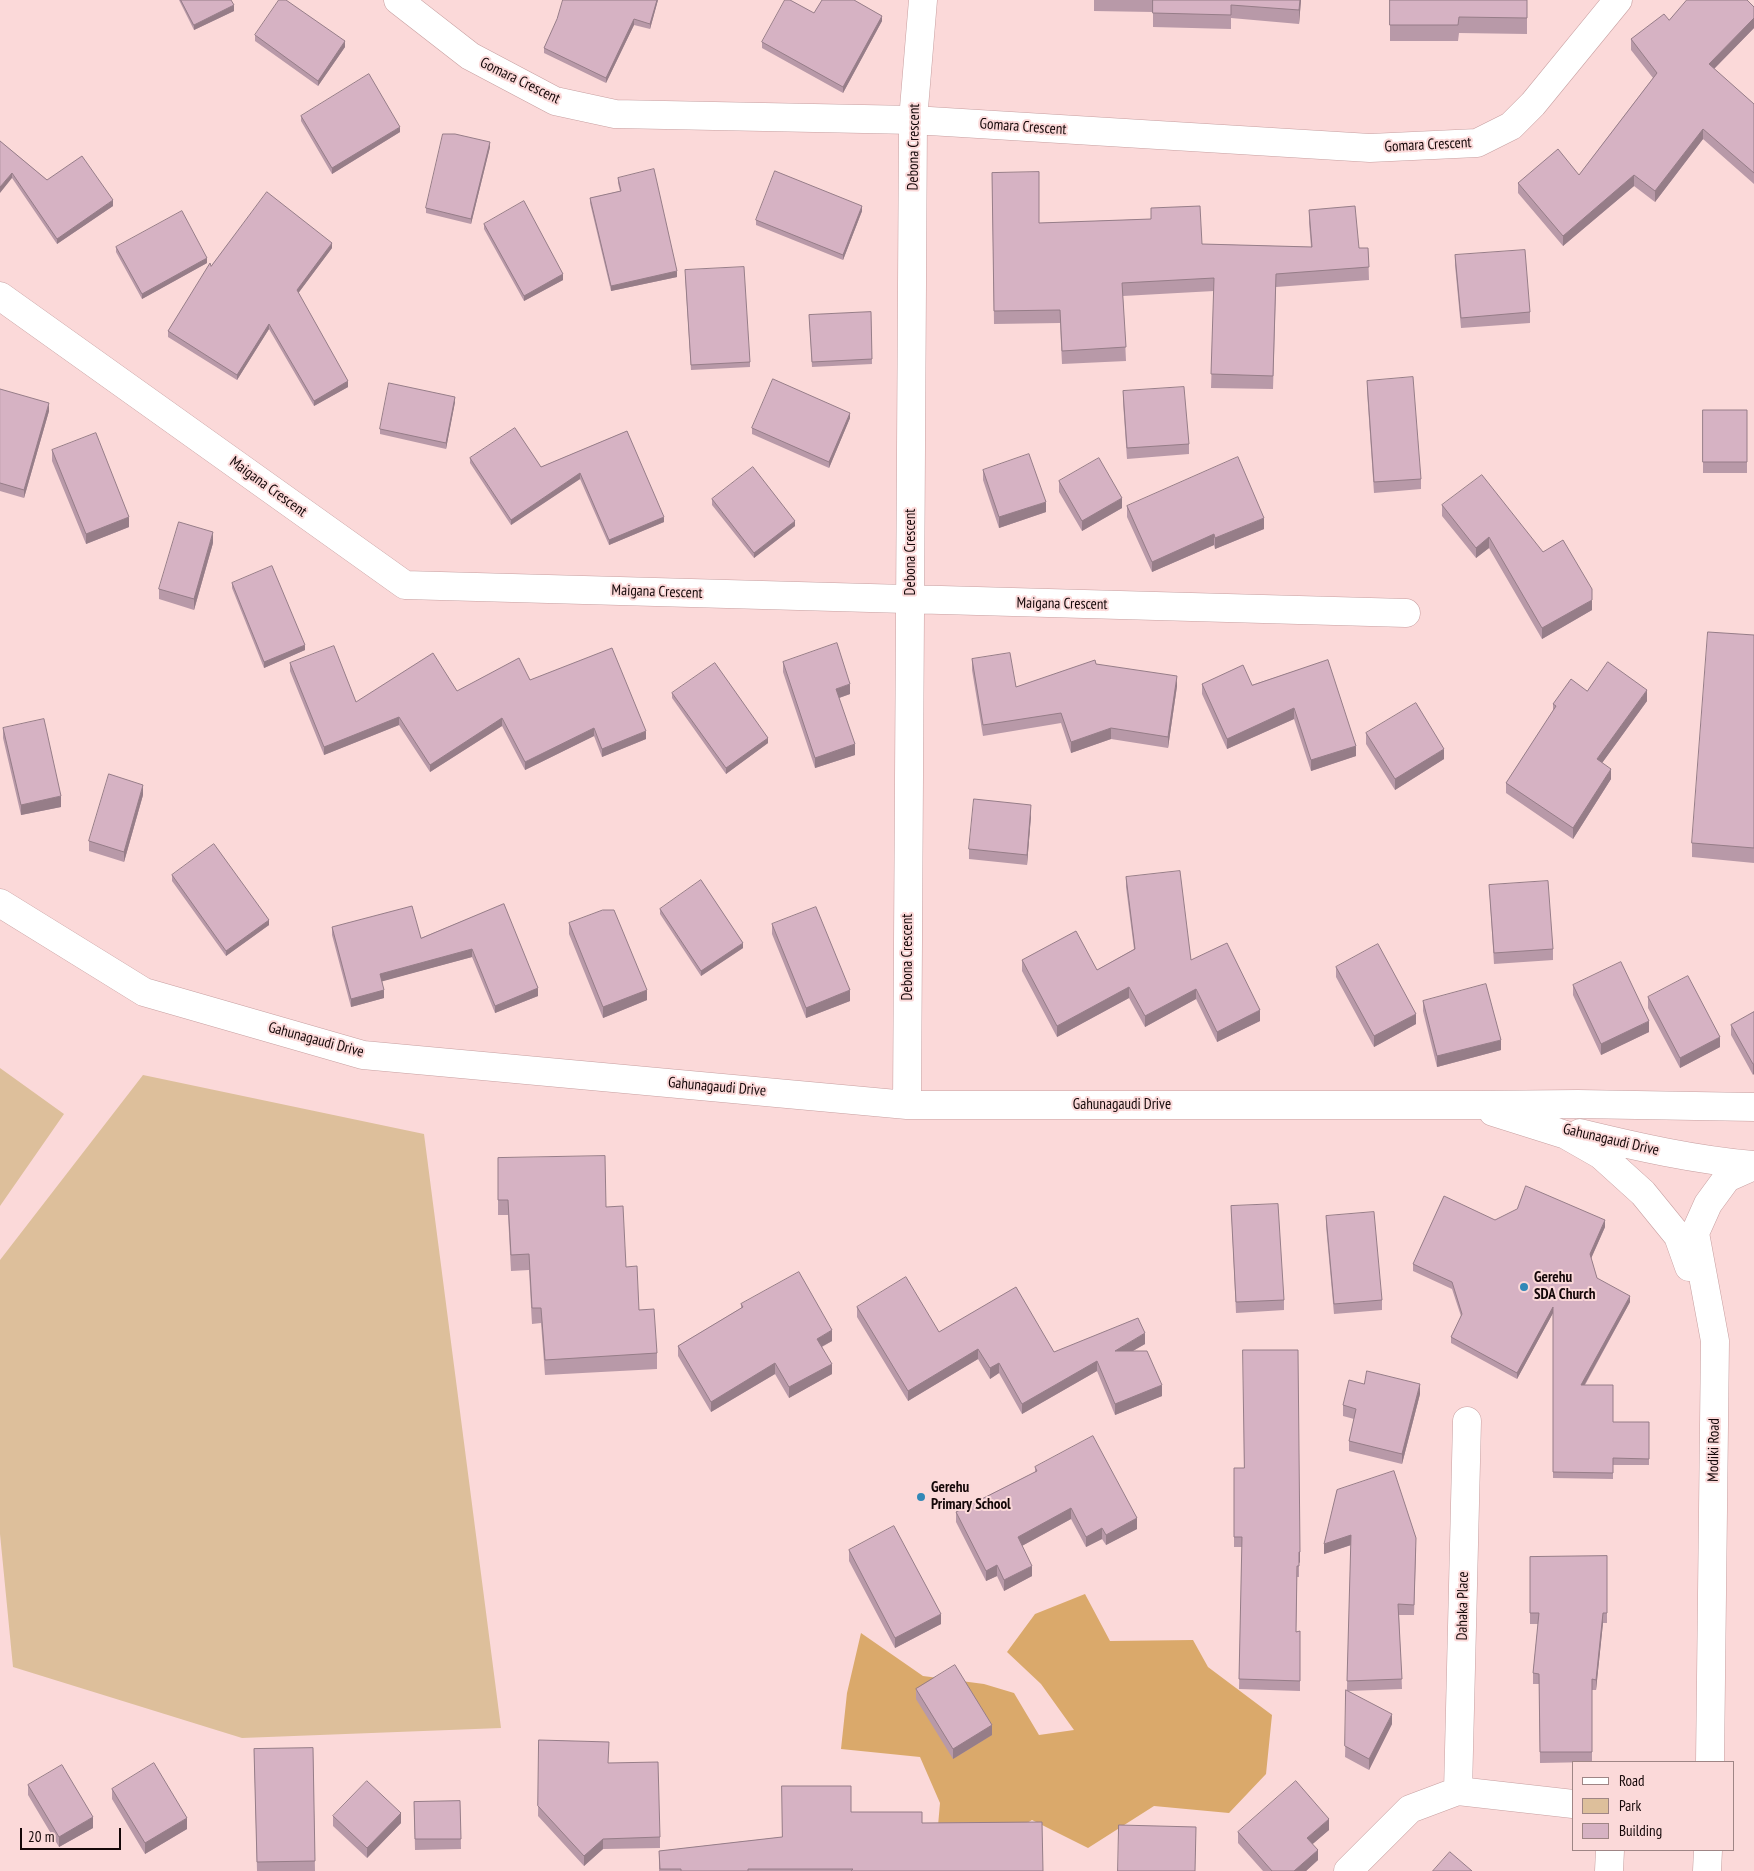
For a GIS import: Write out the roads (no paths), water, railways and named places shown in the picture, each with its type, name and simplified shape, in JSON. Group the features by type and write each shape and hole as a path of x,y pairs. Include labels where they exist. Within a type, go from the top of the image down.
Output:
{"street":[{"name":"Gomara Crescent","path":"398,0 470,56 555,101 615,114 913,120 1370,148 1477,142 1510,126 1533,104 1618,0"},
{"name":"Debona Crescent","path":"907,1105 913,120 923,0"},
{"name":"Maigana Crescent","path":"0,296 405,585 1406,613"},
{"name":"Gahunagaudi Drive","path":"0,903 144,992 363,1054 907,1105 1578,1104 1754,1107"},
{"name":"Gahunagaudi Drive","path":"1470,1105 1631,1146 1710,1162 1754,1166"},
{"path":"1470,1105 1566,1135 1601,1155 1643,1193 1678,1236 1715,1341"},
{"name":"Modiki Road","path":"1710,1761 1715,1341 1695,1232 1708,1204 1727,1178 1754,1166"},
{"name":"Dahaka Place","path":"1458,1791 1467,1421"},
{"path":"1348,1871 1410,1809 1458,1791 1572,1804"},
{"path":"1609,1871 1610,1851"},
{"path":"1707,1871 1708,1851"}],"place":[{"name":"Gerehu SDA Church","path":"1524,1287"},
{"name":"Gerehu Primary School","path":"921,1497"}]}
